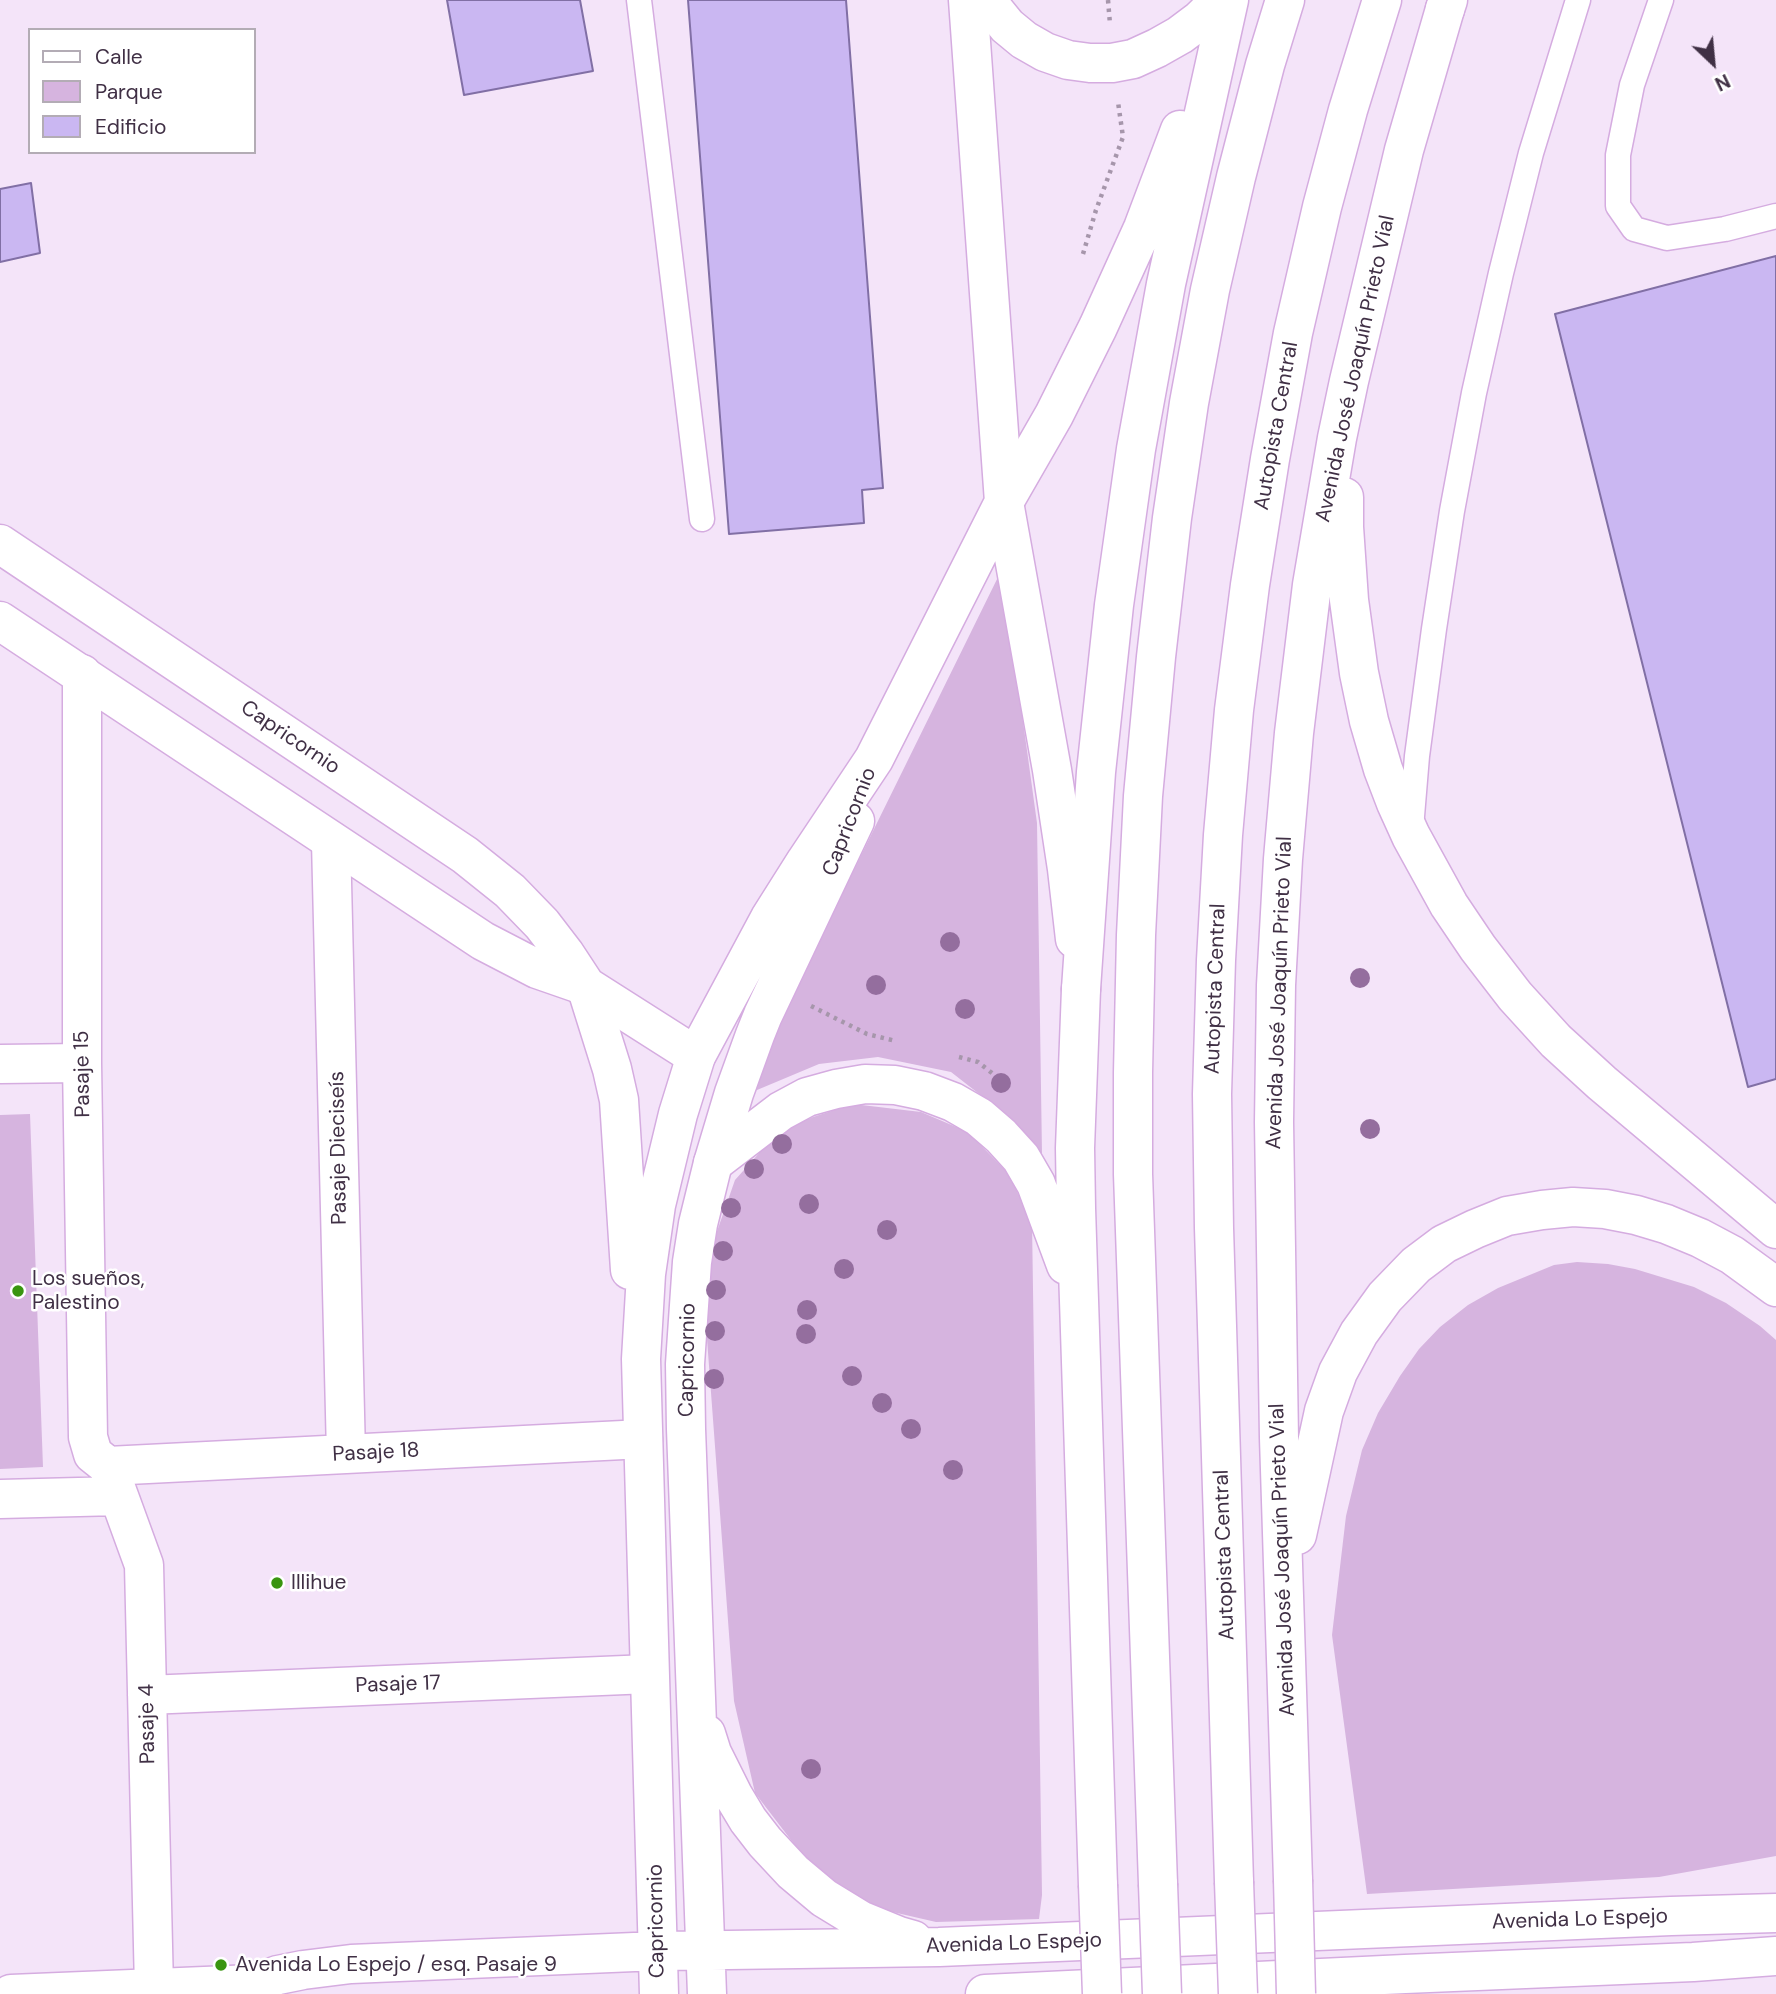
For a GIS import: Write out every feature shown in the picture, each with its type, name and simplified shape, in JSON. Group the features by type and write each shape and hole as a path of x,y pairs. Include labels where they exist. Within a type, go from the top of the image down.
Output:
{"main road":[{"path":"968,0 1004,502 1052,770 1081,989"},
{"path":"986,0 1007,26 1045,52 1068,60 1112,63 1133,59 1180,35 1220,0"},
{"path":"1102,1994 1078,1310 1076,1148 1081,989 1098,758 1114,605 1136,449 1166,284 1228,0"},
{"name":"Capricornio","path":"659,1994 641,1359 646,1274 656,1205 678,1114 696,1056 770,918 874,759 1004,502 1054,415 1098,327 1143,228 1228,0"},
{"path":"1162,1994 1134,1187 1135,949 1143,796 1157,643 1189,403 1210,290 1236,177 1284,0"},
{"name":"Autopista Central","path":"1238,1994 1212,1094 1223,835 1234,710 1250,585 1293,333 1341,134 1382,0"},
{"name":"Avenida José Joaquín Prieto Vial","path":"1297,1994 1279,1438 1274,1136 1276,985 1283,859 1294,733 1312,585 1337,439 1404,150 1447,3"},
{"path":"1349,381 1344,466 1344,527 1349,600 1369,721 1383,769 1411,836 1449,905 1478,948 1515,996 1556,1041 1776,1229"},
{"name":"Capricornio","path":"0,544 465,855 510,891 542,923 586,986"},
{"name":"Capricornio","path":"0,621 483,941 509,957 586,986 696,1056"},
{"name":"Pasaje 15","path":"82,674 82,1063 88,1437 93,1454 113,1481"},
{"name":"Capricornio","path":"708,1994 685,1364 692,1262 713,1163 734,1093 763,1015 841,853 866,791 874,759"},
{"name":"Pasaje Dieciseís","path":"331,841 346,1454"},
{"path":"586,986 619,1100 633,1300 641,1359"},
{"path":"713,1163 711,1102 696,1056 730,1041 763,1015"},
{"path":"0,1064 82,1063"},
{"path":"713,1163 781,1111 807,1097 836,1089 865,1084 895,1085 924,1091 953,1102 979,1117 1021,1158 1036,1184 1059,1242 1078,1310"},
{"path":"1285,1617 1297,1534 1312,1463 1324,1411 1338,1372 1359,1333 1385,1297 1416,1265 1444,1244 1507,1216 1573,1207 1605,1209 1666,1224 1700,1238 1732,1255 1776,1287"},
{"name":"Pasaje 18","path":"0,1499 113,1481 346,1454 643,1440"},
{"name":"Pasaje 4","path":"113,1481 144,1565 154,1988"},
{"name":"Pasaje 17","path":"147,1695 649,1674"},
{"path":"697,1707 712,1753 733,1795 765,1842 793,1872 824,1898 860,1920 898,1936 939,1947"},
{"path":"1671,1916 1776,1887"},
{"name":"Avenida Lo Espejo","path":"11,1994 154,1988 266,1989 278,1975 327,1966 659,1951 939,1947 1776,1913"},
{"path":"985,1994 1776,1956"},
{"path":"1693,1962 1746,1971 1776,1980"}],"lane":[{"path":"639,0 702,519"},
{"path":"1411,836 1417,756 1434,629 1474,393 1531,153 1578,0"},
{"path":"1661,0 1632,85 1618,155 1618,206 1634,229 1667,238 1725,229 1776,216"}],"green space":[{"path":"1002,569 1037,823 1042,1154 1010,1118 951,1072 878,1057 819,1064 757,1090 747,1087"},
{"path":"853,1104 921,1112 968,1132 1008,1173 1032,1222 1042,1895 1039,1919 936,1922 884,1910 817,1874 755,1793 734,1701 707,1339 708,1257 735,1180 778,1132"},
{"name":"Los sueños, Palestino","path":"30,1114 43,1467 0,1469 0,1115"},
{"path":"1577,1262 1635,1269 1694,1287 1726,1303 1776,1340 1776,1856 1659,1877 1367,1894 1332,1635 1346,1516 1362,1450 1378,1413 1400,1376 1419,1349 1440,1327 1468,1305 1498,1288 1554,1265"}],"building":[{"path":"447,0 580,0 593,71 464,95"},
{"path":"688,0 846,0 883,488 862,490 864,523 729,534"},
{"path":"31,183 40,253 0,262 0,189"},
{"path":"1776,256 1776,1079 1748,1087 1555,314"}],"place":[{"name":"Los sueños, Palestino","path":"18,1291"},
{"name":"Illihue","path":"277,1583"},
{"name":"Avenida Lo Espejo / esq. Pasaje 9","path":"221,1965"}]}
